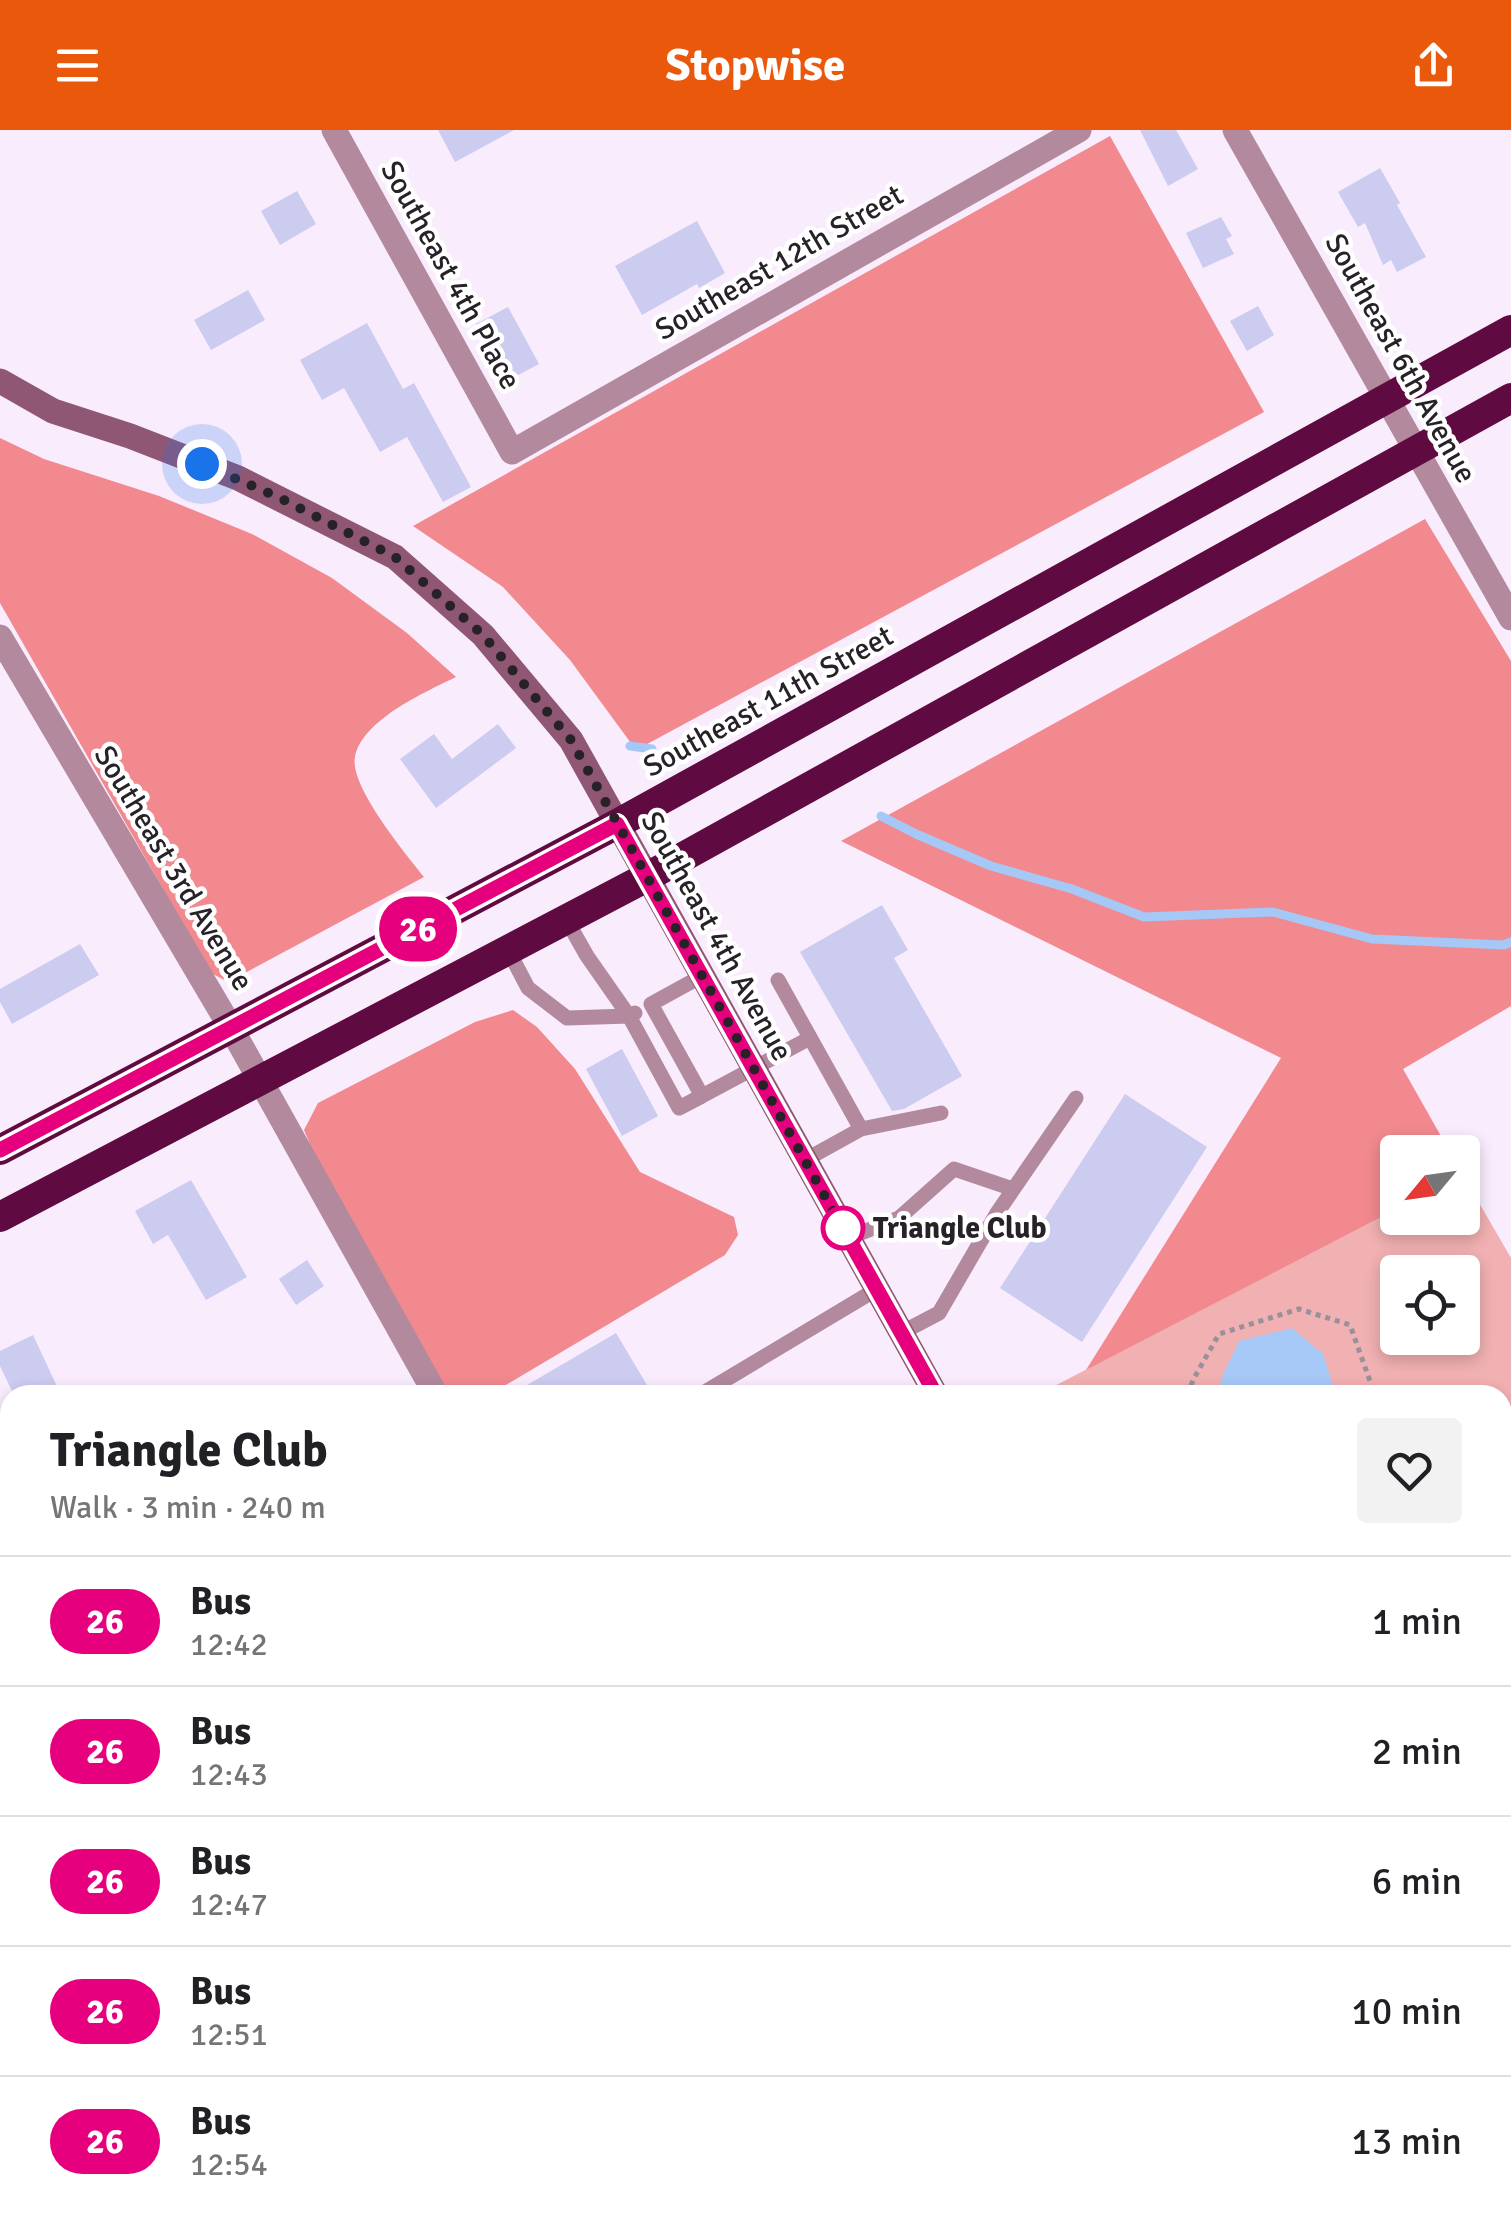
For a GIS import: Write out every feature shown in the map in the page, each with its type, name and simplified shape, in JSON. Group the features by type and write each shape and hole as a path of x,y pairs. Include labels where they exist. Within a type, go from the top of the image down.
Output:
{"highway":[{"name":"Southeast 11th Street","path":"0,1150 617,824 1511,330"},
{"path":"0,1218 646,877 1511,398"}],"street":[{"name":"Southeast 4th Place","path":"334,130 512,452"},
{"name":"Southeast 12th Street","path":"512,452 1079,130"},
{"name":"Southeast 6th Avenue","path":"1235,130 1511,618"},
{"name":"Southeast 4th Avenue","path":"0,381 53,411 238,478 395,557 483,635 571,740 930,1385"},
{"name":"Southeast 3rd Avenue","path":"0,637 231,1028 430,1385"}],"lane":[{"path":"566,919 629,1016 679,1108 810,1038"},
{"path":"508,950 528,988 567,1018 629,1016 702,976"},
{"path":"778,980 860,1130"},
{"path":"651,1004 702,1096"},
{"path":"901,1333 940,1313 997,1214 1076,1098"},
{"path":"804,1160 860,1130 941,1113"},
{"path":"848,1238 899,1218 954,1168 1014,1189"},
{"path":"717,1385 877,1289"}],"path":[{"path":"1191,1385 1219,1334 1299,1309 1350,1325 1371,1385"}],"shaded area":[{"path":"1110,136 1264,412 636,750 570,660 503,587 413,526"},
{"path":"0,438 44,459 159,496 252,534 332,578 407,633 456,677 382,719 369,731 355,757 369,802 424,877 228,982 211,973 0,603"},
{"path":"1425,519 1511,661 1511,1006 1403,1069 1440,1135 1380,1135 1380,1218 1086,1370 1281,1058 841,841"},
{"path":"513,1010 537,1027 575,1069 640,1172 734,1217 738,1235 725,1255 506,1385 438,1385 324,1177 304,1130 318,1103 475,1022"},
{"path":"1480,1204 1511,1258 1511,1385 1056,1385 1380,1218 1380,1235 1480,1235"}],"water":[{"path":"1292,1328 1323,1354 1333,1385 1220,1385 1239,1341"}],"building":[{"path":"438,130 514,130 455,162"},
{"path":"1140,130 1176,130 1198,169 1168,186"},
{"path":"1380,168 1426,257 1397,272 1391,260 1383,265 1365,223 1358,227 1338,192"},
{"path":"297,191 316,224 280,245 261,211"},
{"path":"1221,217 1232,236 1226,239 1234,254 1203,268 1186,233"},
{"path":"697,221 725,273 642,315 615,266"},
{"path":"248,290 265,320 211,350 194,320"},
{"path":"1258,306 1274,335 1247,351 1230,321"},
{"path":"508,307 539,364 507,381 476,324"},
{"path":"367,323 403,389 414,383 471,487 443,502 407,437 380,452 344,388 322,400 300,360"},
{"path":"498,724 516,748 436,808 400,759 434,734 452,759"},
{"path":"882,905 908,950 894,958 962,1076 904,1109 892,1111 800,952"},
{"path":"80,944 99,975 12,1024 0,1002 0,989"},
{"path":"622,1049 658,1116 622,1136 586,1069"},
{"path":"1125,1094 1207,1147 1082,1342 1000,1288"},
{"path":"191,1180 247,1277 206,1300 168,1235 153,1244 135,1211"},
{"path":"307,1260 324,1286 296,1305 279,1279"},
{"path":"616,1333 647,1385 527,1385"},
{"path":"33,1335 56,1385 9,1385 0,1366 0,1351"}],"waterway":[{"path":"630,746 652,749"},
{"path":"881,816 991,866 1072,889 1144,917 1273,912 1372,939 1504,945 1511,942"}],"bus line":[{"name":"26","path":"0,1150 617,824 930,1385"}],"place":[{"name":"Triangle Club","path":"843,1228"}],"route":[{"path":"202,464 280,498 395,557 483,635 571,740 848,1238 843,1228"}]}
